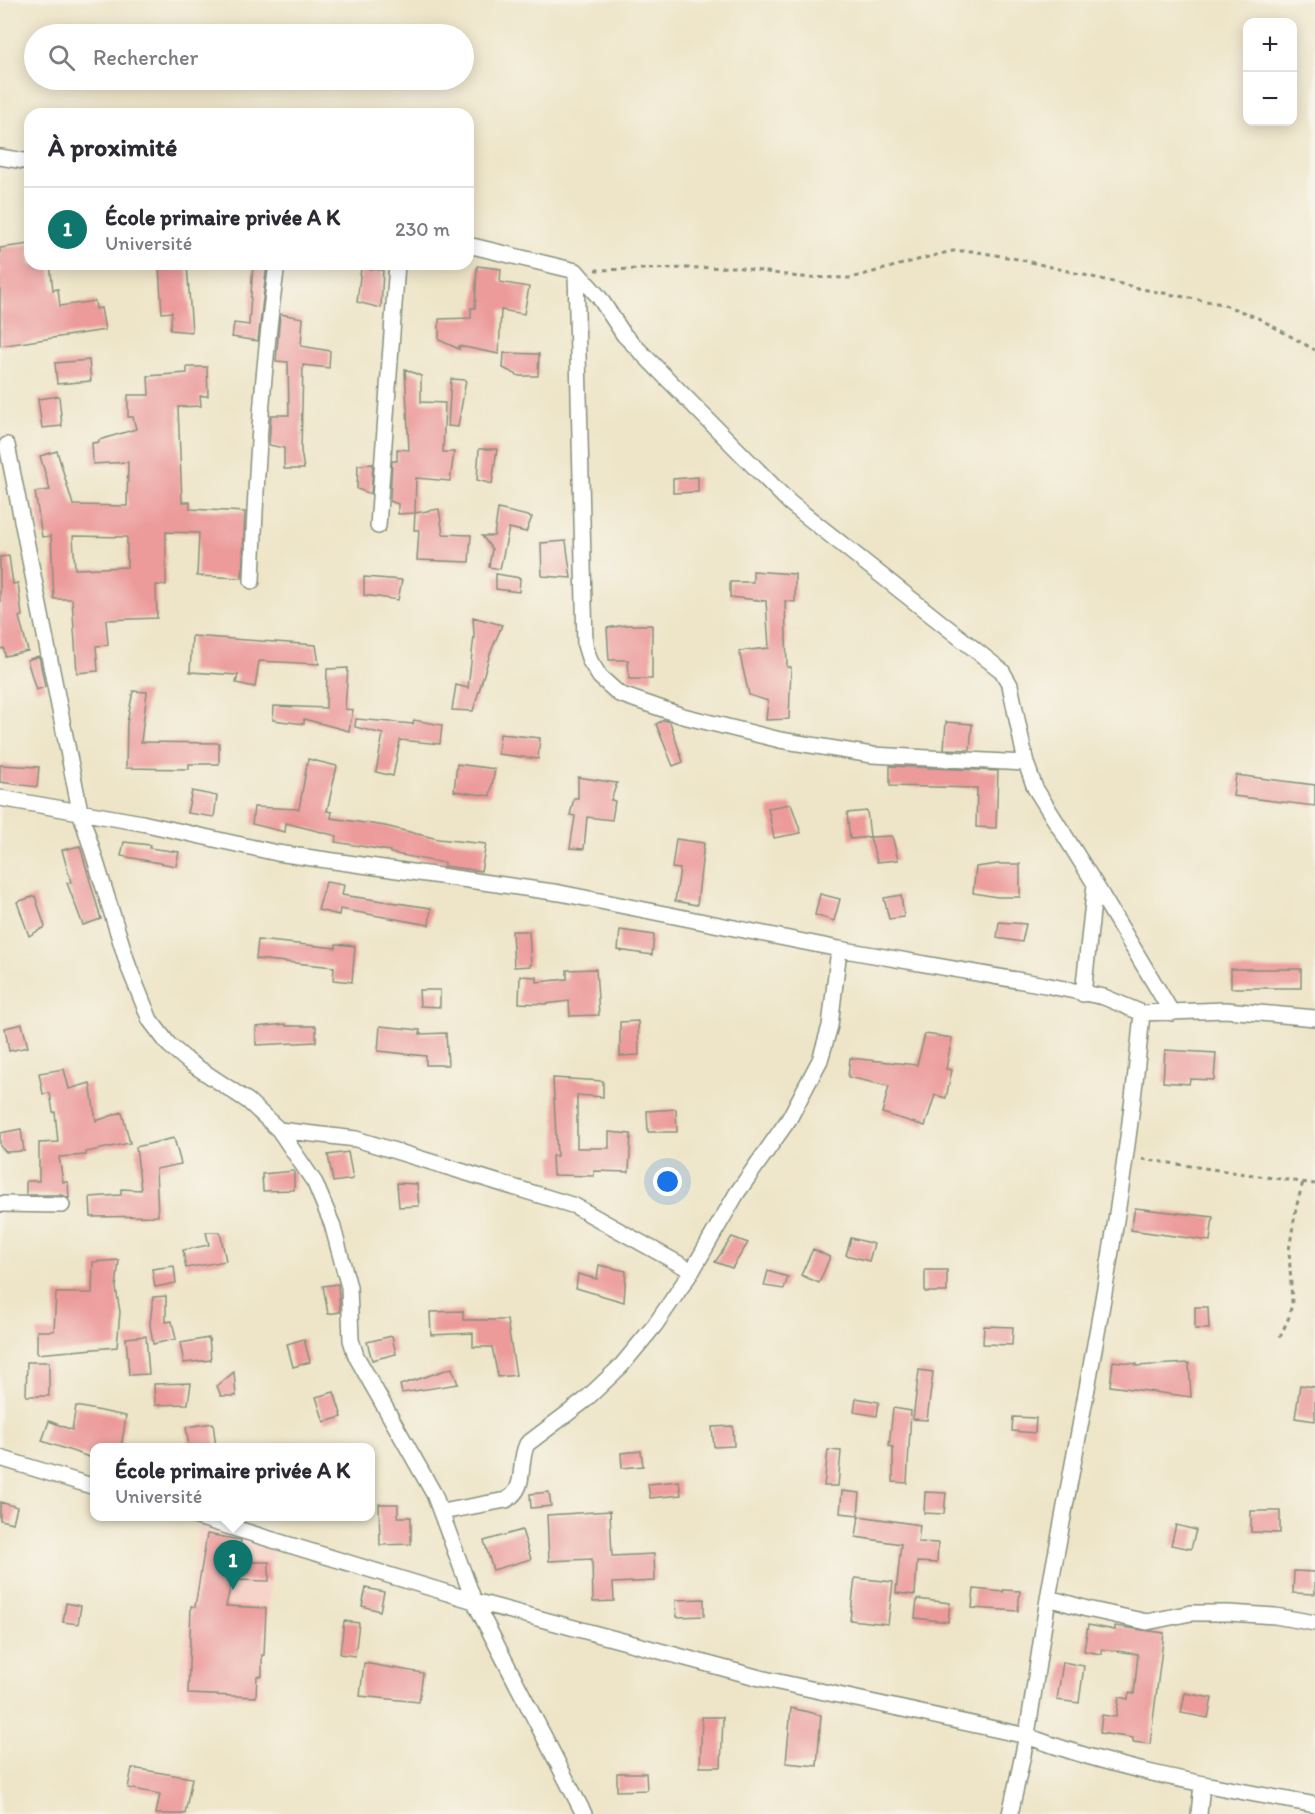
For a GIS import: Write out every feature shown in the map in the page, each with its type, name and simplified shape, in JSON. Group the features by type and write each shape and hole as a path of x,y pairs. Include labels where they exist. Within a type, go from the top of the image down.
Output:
{"street":[{"path":"0,157 24,161"},
{"path":"474,246 576,271 599,297 624,335 790,503 1002,671 1010,685 1026,763 1035,788 1172,1013"},
{"path":"252,581 257,445 276,270"},
{"path":"378,526 397,270"},
{"path":"576,271 585,645 600,676 619,694 683,716 780,740 872,755 1026,763"},
{"path":"6,445 80,811 129,968 150,1020 169,1045 189,1062 248,1101 279,1130 315,1183 332,1224 350,1287 351,1340 356,1356 434,1494 474,1601 584,1814"},
{"path":"0,798 80,811 277,853 560,893 839,949 1104,997 1142,1013 1226,1010 1315,1018"},
{"path":"1083,994 1095,884"},
{"path":"442,1512 506,1500 514,1495 519,1487 523,1453 527,1444 584,1401 621,1366 655,1324 692,1270 737,1193 789,1119 820,1060 830,1026 839,949"},
{"path":"1010,1814 1027,1736 1048,1598 1079,1432 1125,1156 1142,1013"},
{"path":"279,1130 356,1139 575,1206 692,1270"},
{"path":"0,1204 62,1204"},
{"path":"0,1458 90,1485"},
{"path":"210,1521 474,1601 760,1678 1027,1736 1069,1752 1170,1778 1315,1805"},
{"path":"1048,1598 1147,1622 1191,1612 1229,1612 1275,1616 1315,1623"},
{"path":"1199,1814 1202,1784"}],"path":[{"path":"576,271 735,267 799,277 851,278 953,251 972,251 1018,259 1142,289 1222,304 1258,318 1315,350"},
{"path":"1125,1156 1315,1184"},
{"path":"1280,1337 1289,1317 1292,1303 1289,1250 1303,1182"}],"shaded area":[{"path":"199,1527 273,1547 262,1699 178,1696"}],"building":[{"path":"24,245 24,270 51,270 53,290 58,289 60,306 95,301 96,309 101,308 105,330 0,346 0,248"},
{"path":"477,266 501,269 500,282 529,287 524,314 501,310 499,354 459,346 459,349 439,340 439,319 471,318 471,308 475,308"},
{"path":"159,270 187,270 192,332 170,330 172,312 162,313"},
{"path":"253,270 266,270 258,341 232,337 234,323 249,325"},
{"path":"361,270 383,270 381,308 357,302"},
{"path":"280,314 303,318 301,346 330,351 329,368 303,365 301,451 304,469 284,469 284,448 269,445 271,415 289,415 288,362 276,361"},
{"path":"504,353 539,354 538,376 519,376 503,368"},
{"path":"89,360 91,381 57,384 55,363"},
{"path":"187,367 207,367 208,396 200,396 201,406 178,407 182,502 190,502 190,509 245,512 242,578 197,576 199,533 166,532 166,585 156,585 157,618 106,620 108,645 96,646 98,671 77,673 72,599 54,599 51,536 42,537 35,492 50,490 40,456 57,451 73,505 127,506 128,462 93,464 92,443 136,429 133,417 128,417 128,395 149,395 148,376 187,373","holes":["73,536 127,537 127,567 75,569"]},
{"path":"405,369 421,376 421,402 445,403 443,452 454,452 450,481 416,478 415,513 398,514 398,504 390,501 392,461 397,461 397,449 409,450"},
{"path":"451,379 466,380 458,427 448,426"},
{"path":"59,396 62,426 42,428 38,399"},
{"path":"479,449 497,449 492,484 477,480"},
{"path":"373,464 371,494 357,489 358,465"},
{"path":"698,477 698,492 673,493 673,479"},
{"path":"439,509 443,534 471,535 469,562 417,560 419,530 414,530 415,513"},
{"path":"498,509 532,517 526,532 509,528 500,569 489,567 492,549 482,536 494,536"},
{"path":"566,541 571,578 542,576 541,543"},
{"path":"9,556 13,584 18,583 22,616 19,617 28,651 5,656 4,648 0,649 0,557"},
{"path":"753,571 795,574 795,602 785,601 787,667 791,667 789,719 766,720 768,701 749,695 739,651 769,648 766,601 730,597 730,582 753,582"},
{"path":"496,574 520,578 519,592 496,589"},
{"path":"364,577 402,580 398,600 364,595"},
{"path":"473,617 502,625 490,654 473,711 452,710 456,685 468,688 474,636"},
{"path":"652,625 652,679 629,679 628,660 609,660 607,628"},
{"path":"192,636 316,645 319,664 259,661 255,687 236,683 238,675 190,672"},
{"path":"39,656 45,687 36,690 27,660"},
{"path":"348,668 345,709 353,710 349,731 304,719 304,724 273,720 274,706 326,708 327,669"},
{"path":"133,691 147,692 141,742 219,743 219,764 189,764 189,769 126,768 127,723"},
{"path":"356,719 413,724 414,720 442,725 440,744 400,740 393,776 376,772 383,734 355,727"},
{"path":"664,720 670,722 683,762 673,766 656,724"},
{"path":"946,722 972,724 970,750 944,749"},
{"path":"500,734 540,738 538,759 498,754"},
{"path":"308,759 337,766 327,811 332,812 331,818 385,826 438,839 486,844 481,871 444,866 444,863 390,853 390,851 335,842 337,836 286,823 285,832 252,824 254,807 299,809"},
{"path":"457,764 495,769 490,796 454,791"},
{"path":"0,765 39,767 37,787 0,782"},
{"path":"890,766 998,771 996,828 976,827 977,788 890,786"},
{"path":"1236,775 1315,785 1315,806 1233,796"},
{"path":"578,777 617,783 611,800 615,801 612,820 587,817 584,849 570,848 575,816 570,815 574,798 578,798"},
{"path":"192,791 217,796 214,817 187,813"},
{"path":"791,804 801,833 774,838 768,808"},
{"path":"867,811 870,837 850,839 847,813"},
{"path":"892,836 898,860 877,862 870,837"},
{"path":"676,839 704,843 697,905 675,901 680,869 672,868"},
{"path":"124,842 179,852 176,866 121,856"},
{"path":"80,846 101,919 83,925 67,883 71,882 62,850"},
{"path":"1020,864 1020,897 997,897 973,893 976,867"},
{"path":"326,882 344,885 342,895 431,908 429,925 340,909 339,915 318,910"},
{"path":"820,894 840,899 834,921 815,915"},
{"path":"901,895 904,917 889,919 884,898"},
{"path":"35,896 45,927 29,936 17,902"},
{"path":"999,922 1026,924 1022,942 997,938"},
{"path":"620,930 654,935 652,955 618,950"},
{"path":"512,931 529,931 531,966 514,967"},
{"path":"258,940 336,948 336,944 355,946 352,982 333,980 334,967 256,959"},
{"path":"596,969 599,1015 570,1016 569,1001 545,1004 519,1003 520,976 537,977 537,982 567,979 567,970"},
{"path":"1231,969 1301,969 1301,988 1231,988"},
{"path":"419,990 440,990 440,1007 420,1006"},
{"path":"638,1021 639,1055 620,1056 620,1022"},
{"path":"22,1024 28,1047 9,1051 5,1028"},
{"path":"286,1024 286,1026 316,1026 316,1042 256,1045 256,1027"},
{"path":"380,1026 420,1030 420,1034 446,1033 448,1065 426,1065 426,1056 378,1051"},
{"path":"925,1034 952,1038 946,1069 952,1070 946,1098 935,1095 925,1126 882,1113 889,1086 848,1077 850,1058 917,1065"},
{"path":"1165,1050 1216,1053 1214,1080 1190,1079 1189,1084 1163,1082"},
{"path":"64,1069 69,1089 90,1083 96,1121 122,1112 130,1143 86,1152 86,1155 59,1157 63,1182 68,1182 69,1198 62,1195 26,1195 26,1181 39,1181 39,1143 58,1142 55,1112 53,1112 50,1093 43,1094 39,1073"},
{"path":"553,1078 603,1081 603,1097 577,1095 577,1148 609,1148 609,1132 631,1134 629,1172 594,1171 594,1176 553,1175 552,1156 557,1156"},
{"path":"676,1109 677,1132 648,1132 647,1111"},
{"path":"21,1129 24,1151 6,1152 0,1146 0,1133"},
{"path":"174,1138 181,1164 156,1169 158,1216 91,1217 90,1197 121,1195 121,1189 141,1190 136,1147"},
{"path":"348,1152 353,1179 333,1182 328,1155"},
{"path":"294,1171 294,1190 263,1191 262,1174"},
{"path":"397,1183 417,1184 419,1206 399,1207"},
{"path":"1135,1208 1213,1217 1210,1241 1131,1230"},
{"path":"206,1232 220,1232 226,1261 186,1268 183,1250 209,1245"},
{"path":"732,1237 748,1243 732,1268 715,1262"},
{"path":"851,1238 874,1244 869,1261 846,1255"},
{"path":"813,1249 830,1257 819,1283 801,1275"},
{"path":"119,1260 116,1288 120,1312 117,1347 37,1354 37,1331 54,1331 56,1293 92,1293 93,1262"},
{"path":"599,1265 626,1271 624,1302 576,1288 578,1274 597,1279"},
{"path":"174,1266 176,1283 155,1287 152,1269"},
{"path":"925,1270 947,1270 947,1292 925,1292"},
{"path":"768,1271 788,1277 784,1289 764,1286"},
{"path":"338,1284 340,1312 328,1314 323,1286"},
{"path":"166,1296 166,1322 172,1321 176,1339 153,1344 150,1324 153,1297"},
{"path":"1195,1307 1208,1307 1209,1329 1195,1329"},
{"path":"463,1311 463,1320 507,1320 516,1375 498,1377 492,1347 473,1347 473,1333 431,1335 430,1312"},
{"path":"984,1326 1013,1327 1012,1345 983,1344"},
{"path":"146,1336 149,1374 129,1375 126,1338"},
{"path":"392,1336 396,1354 372,1360 367,1342"},
{"path":"209,1338 211,1360 184,1363 180,1343"},
{"path":"304,1339 310,1362 293,1367 287,1344"},
{"path":"1113,1361 1137,1364 1136,1366 1189,1363 1191,1397 1110,1386"},
{"path":"27,1362 49,1362 49,1396 26,1396"},
{"path":"452,1368 458,1384 402,1393 400,1385"},
{"path":"919,1370 933,1372 927,1420 913,1419"},
{"path":"234,1372 236,1396 221,1396 217,1386"},
{"path":"191,1383 188,1404 155,1405 154,1384"},
{"path":"1300,1385 1315,1387 1315,1421 1295,1418"},
{"path":"334,1392 342,1417 324,1422 316,1397"},
{"path":"856,1398 879,1402 877,1416 854,1412"},
{"path":"76,1406 126,1416 122,1443 90,1443 90,1457 42,1441 49,1421 72,1430"},
{"path":"893,1408 911,1411 907,1483 893,1482 893,1447 889,1446"},
{"path":"1013,1417 1036,1418 1035,1433 1012,1431"},
{"path":"213,1423 215,1443 188,1443 186,1427"},
{"path":"733,1426 734,1446 714,1447 712,1427"},
{"path":"828,1450 841,1451 838,1486 824,1486"},
{"path":"641,1451 643,1466 622,1468 621,1453"},
{"path":"679,1481 681,1495 650,1498 648,1484"},
{"path":"842,1491 860,1493 858,1515 840,1513"},
{"path":"549,1492 551,1506 531,1508 530,1494"},
{"path":"925,1492 946,1493 944,1514 924,1513"},
{"path":"0,1502 17,1507 13,1523 0,1520"},
{"path":"379,1504 398,1504 398,1517 411,1517 411,1544 380,1545"},
{"path":"610,1511 612,1556 654,1554 655,1581 613,1583 614,1601 593,1602 592,1559 549,1561 547,1515"},
{"path":"1251,1511 1280,1511 1280,1533 1251,1532"},
{"path":"859,1516 920,1525 918,1542 938,1543 937,1563 917,1562 915,1595 896,1593 901,1544 856,1537"},
{"path":"1176,1525 1196,1530 1191,1549 1171,1545"},
{"path":"522,1530 531,1559 493,1570 484,1541"},
{"path":"207,1534 241,1540 237,1562 269,1562 269,1581 232,1580 226,1606 266,1608 262,1676 257,1676 256,1697 188,1694 191,1606 195,1607"},
{"path":"1294,1571 1315,1572 1315,1594 1293,1593"},
{"path":"855,1578 893,1582 888,1624 850,1620"},
{"path":"366,1588 384,1592 380,1611 362,1606"},
{"path":"974,1589 1020,1591 1018,1611 972,1608"},
{"path":"704,1599 704,1616 677,1617 676,1600"},
{"path":"917,1599 950,1603 948,1622 915,1618"},
{"path":"66,1603 81,1606 78,1624 63,1622"},
{"path":"344,1621 359,1623 355,1656 340,1654"},
{"path":"1088,1625 1115,1630 1115,1626 1164,1633 1150,1744 1133,1742 1133,1738 1100,1733 1102,1715 1116,1717 1119,1697 1128,1699 1129,1693 1134,1694 1138,1654 1102,1649 1102,1654 1084,1651"},
{"path":"1063,1662 1084,1666 1079,1703 1057,1700"},
{"path":"364,1663 423,1673 419,1702 360,1696"},
{"path":"1185,1693 1212,1698 1208,1718 1181,1713"},
{"path":"791,1708 821,1715 817,1766 786,1763"},
{"path":"702,1717 723,1717 721,1767 700,1767"},
{"path":"132,1768 192,1778 185,1814 156,1814 160,1794 128,1788"},
{"path":"617,1773 646,1773 647,1790 617,1791"}],"place":[{"name":"École primaire privée A K","path":"233,1590"}]}
